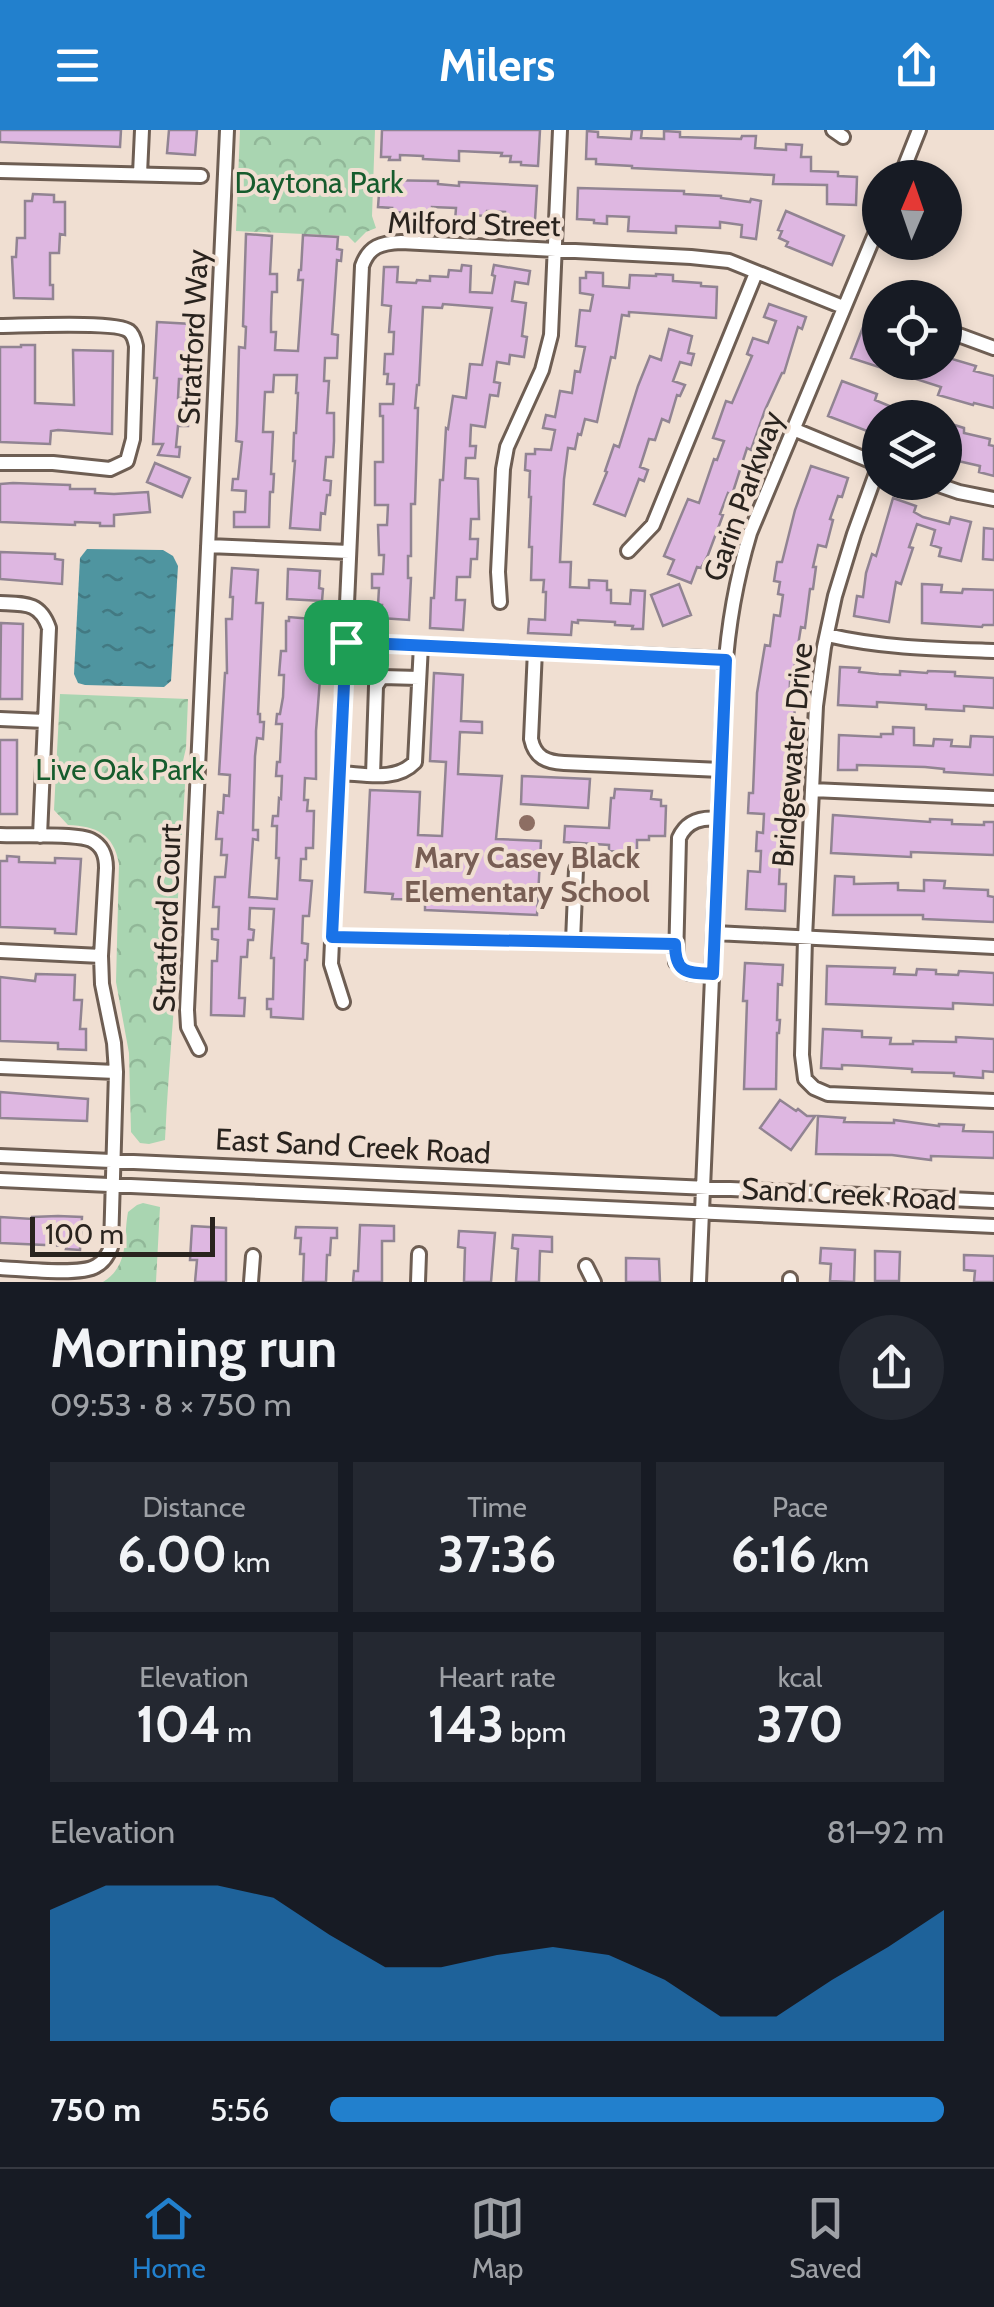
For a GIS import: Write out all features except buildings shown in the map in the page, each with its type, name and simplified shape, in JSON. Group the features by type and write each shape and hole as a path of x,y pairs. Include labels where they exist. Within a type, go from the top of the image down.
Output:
{"street":[{"path":"140,174 142,130"},
{"name":"Stratford Way","path":"208,546 227,130"},
{"path":"500,602 498,572 506,447 547,356 551,335 560,130"},
{"path":"907,160 919,130"},
{"path":"0,171 201,176"},
{"name":"Milford Street","path":"343,1002 331,964 362,266 366,256 373,247 384,243 710,259 729,262 843,308"},
{"name":"Garin Parkway","path":"699,1282 730,610 750,533 864,260"},
{"path":"628,552 653,525 756,272"},
{"path":"0,326 111,326 130,332 136,346 133,440 128,461 110,468 0,464"},
{"path":"962,336 994,348"},
{"path":"793,429 862,458"},
{"path":"962,493 994,499"},
{"name":"Bridgewater Drive","path":"867,500 835,596 816,706 804,938 805,1079 828,1094 994,1101"},
{"path":"208,546 350,552"},
{"name":"Stratford Court","path":"198,1050 188,1027 188,1010 208,546"},
{"path":"0,602 37,608 49,628 40,836"},
{"path":"827,635 895,647 994,651"},
{"path":"346,642 726,660"},
{"path":"340,773 389,776 405,772 414,762 421,645"},
{"path":"535,650 532,746 546,761 721,770"},
{"path":"373,775 376,686 382,676 419,678"},
{"path":"0,719 45,720"},
{"path":"812,790 994,798"},
{"path":"713,974 683,970 676,962 675,944 682,832 700,819 720,819"},
{"path":"0,835 86,838 103,850 106,868 102,984 116,1072 114,1185 107,1257 98,1266 84,1271 50,1276 0,1268"},
{"path":"573,941 576,869"},
{"path":"715,933 994,947"},
{"path":"332,937 675,944"},
{"path":"0,951 102,956"},
{"path":"0,1067 116,1072"},
{"name":"East Sand Creek Road","path":"0,1156 703,1187"},
{"name":"East Sand Creek Road","path":"0,1180 702,1212"},
{"name":"Sand Creek Road","path":"703,1187 994,1202"},
{"name":"Sand Creek Road","path":"702,1212 994,1226"},
{"path":"418,1282 419,1254"},
{"path":"251,1282 253,1256"},
{"path":"586,1266 594,1282"}],"green space":[{"name":"Daytona Park","path":"240,130 375,130 372,216 376,228 355,243 348,236 236,231"},
{"name":"Live Oak Park","path":"60,694 188,699 165,1140 149,1144 140,1143 131,1132 129,1053 116,982 117,854 102,834 68,825 54,810"},
{"path":"143,1203 160,1207 156,1282 103,1282 121,1260 128,1212"}],"water":[{"path":"87,549 163,550 173,556 178,566 171,681 164,687 78,683 74,674 80,558"}],"place":[{"name":"Mary Casey Black Elementary School","path":"527,823"}],"route":[{"path":"346,642 726,660 713,974 683,970 676,962 675,944 332,937 346,642"}]}
